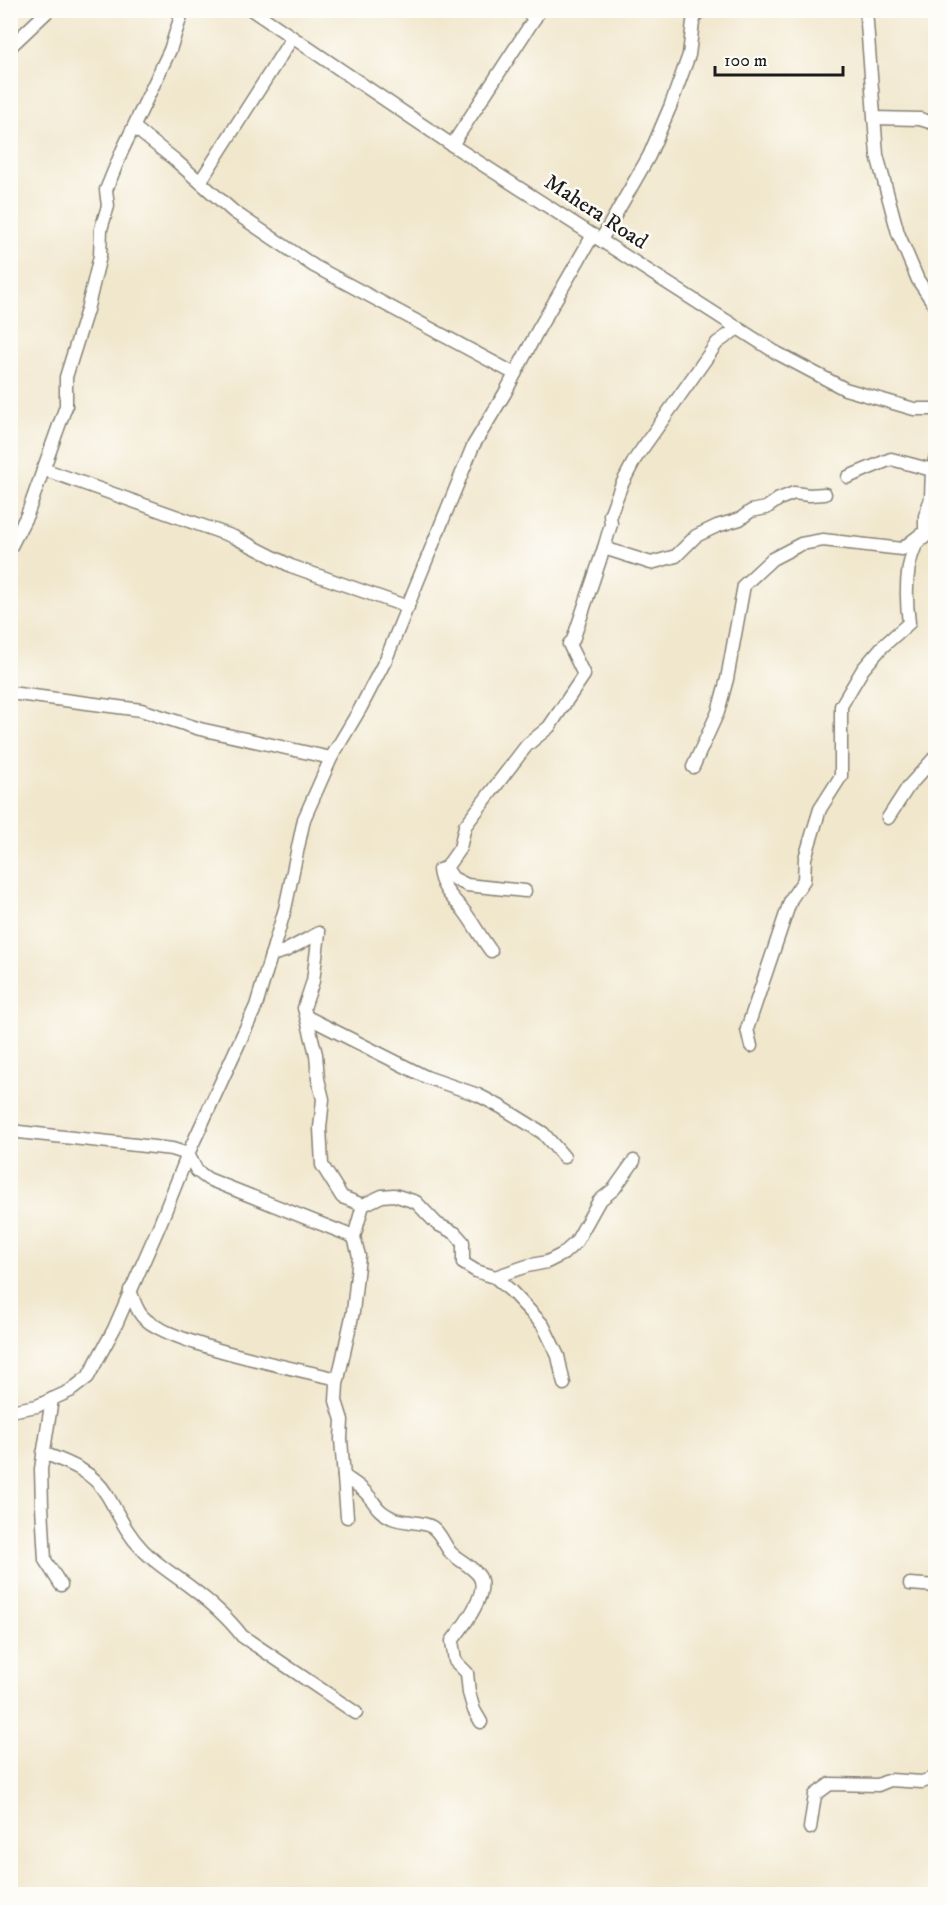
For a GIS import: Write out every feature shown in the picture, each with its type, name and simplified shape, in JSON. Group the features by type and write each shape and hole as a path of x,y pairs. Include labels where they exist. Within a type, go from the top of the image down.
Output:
{"street":[{"path":"10,47 49,10"},
{"path":"10,548 27,515 66,406 66,377 91,296 100,256 101,228 108,206 106,190 170,50 183,10"},
{"name":"Mahera Road","path":"252,10 452,145 775,352 845,389 914,409 936,409"},
{"path":"452,145 537,14 524,10"},
{"path":"10,1411 37,1406 70,1391 88,1377 114,1329 188,1154 256,1006 285,909 304,819 331,758 386,659 473,446 597,238 649,156 689,55 693,22 698,10"},
{"path":"866,10 877,155 898,233 918,280 936,307"},
{"path":"200,182 292,38"},
{"path":"874,118 920,118 936,124"},
{"path":"135,128 234,212 314,266 515,374"},
{"path":"491,951 465,912 447,892 439,870 446,868 460,848 465,826 527,745 549,727 584,675 569,644 573,640 604,548 611,524 610,515 621,486 635,459 717,344 738,328"},
{"path":"693,767 718,712 727,679 744,585 772,559 812,541 823,540 902,549 920,534 933,497 936,456"},
{"path":"848,477 891,459 934,471"},
{"path":"44,469 234,537 291,566 408,607"},
{"path":"604,548 651,563 676,556 696,536 717,525 740,519 751,511 766,508 794,493 825,494"},
{"path":"751,1046 747,1029 791,899 804,880 805,858 814,826 820,809 841,776 842,706 863,669 882,646 909,623 907,604 910,562 916,544 925,537 925,516"},
{"path":"10,693 141,710 200,729 331,758"},
{"path":"888,818 908,787 936,756"},
{"path":"446,868 453,879 467,885 525,891"},
{"path":"271,955 285,951 319,933 313,981 304,1008 316,1054 318,1079 323,1099 320,1128 322,1166 342,1197 363,1205 382,1196 394,1195 416,1202 437,1224 455,1233 462,1242 463,1263 476,1271 495,1277 543,1325 558,1356 564,1384"},
{"path":"307,1017 426,1077 478,1095 501,1107 543,1133 564,1157"},
{"path":"10,1131 172,1149 188,1154 197,1171 208,1179 354,1237"},
{"path":"495,1277 547,1262 563,1254 576,1242 599,1201 614,1188 634,1161"},
{"path":"348,1517 341,1439 342,1420 336,1401 338,1379 353,1312 359,1256 354,1237 363,1205"},
{"path":"130,1290 141,1316 173,1334 233,1353 338,1379"},
{"path":"52,1399 41,1469 45,1560 62,1585"},
{"path":"43,1453 69,1462 89,1475 106,1493 121,1522 141,1548 165,1569 209,1601 229,1619 243,1636 357,1713"},
{"path":"344,1476 367,1493 375,1508 393,1519 431,1526 447,1548 474,1570 481,1579 482,1590 477,1603 452,1641 455,1661 467,1673 469,1693 474,1710 481,1722"},
{"path":"910,1584 936,1586"},
{"path":"810,1828 815,1795 830,1784 878,1785 890,1780 922,1782 936,1777"}]}
